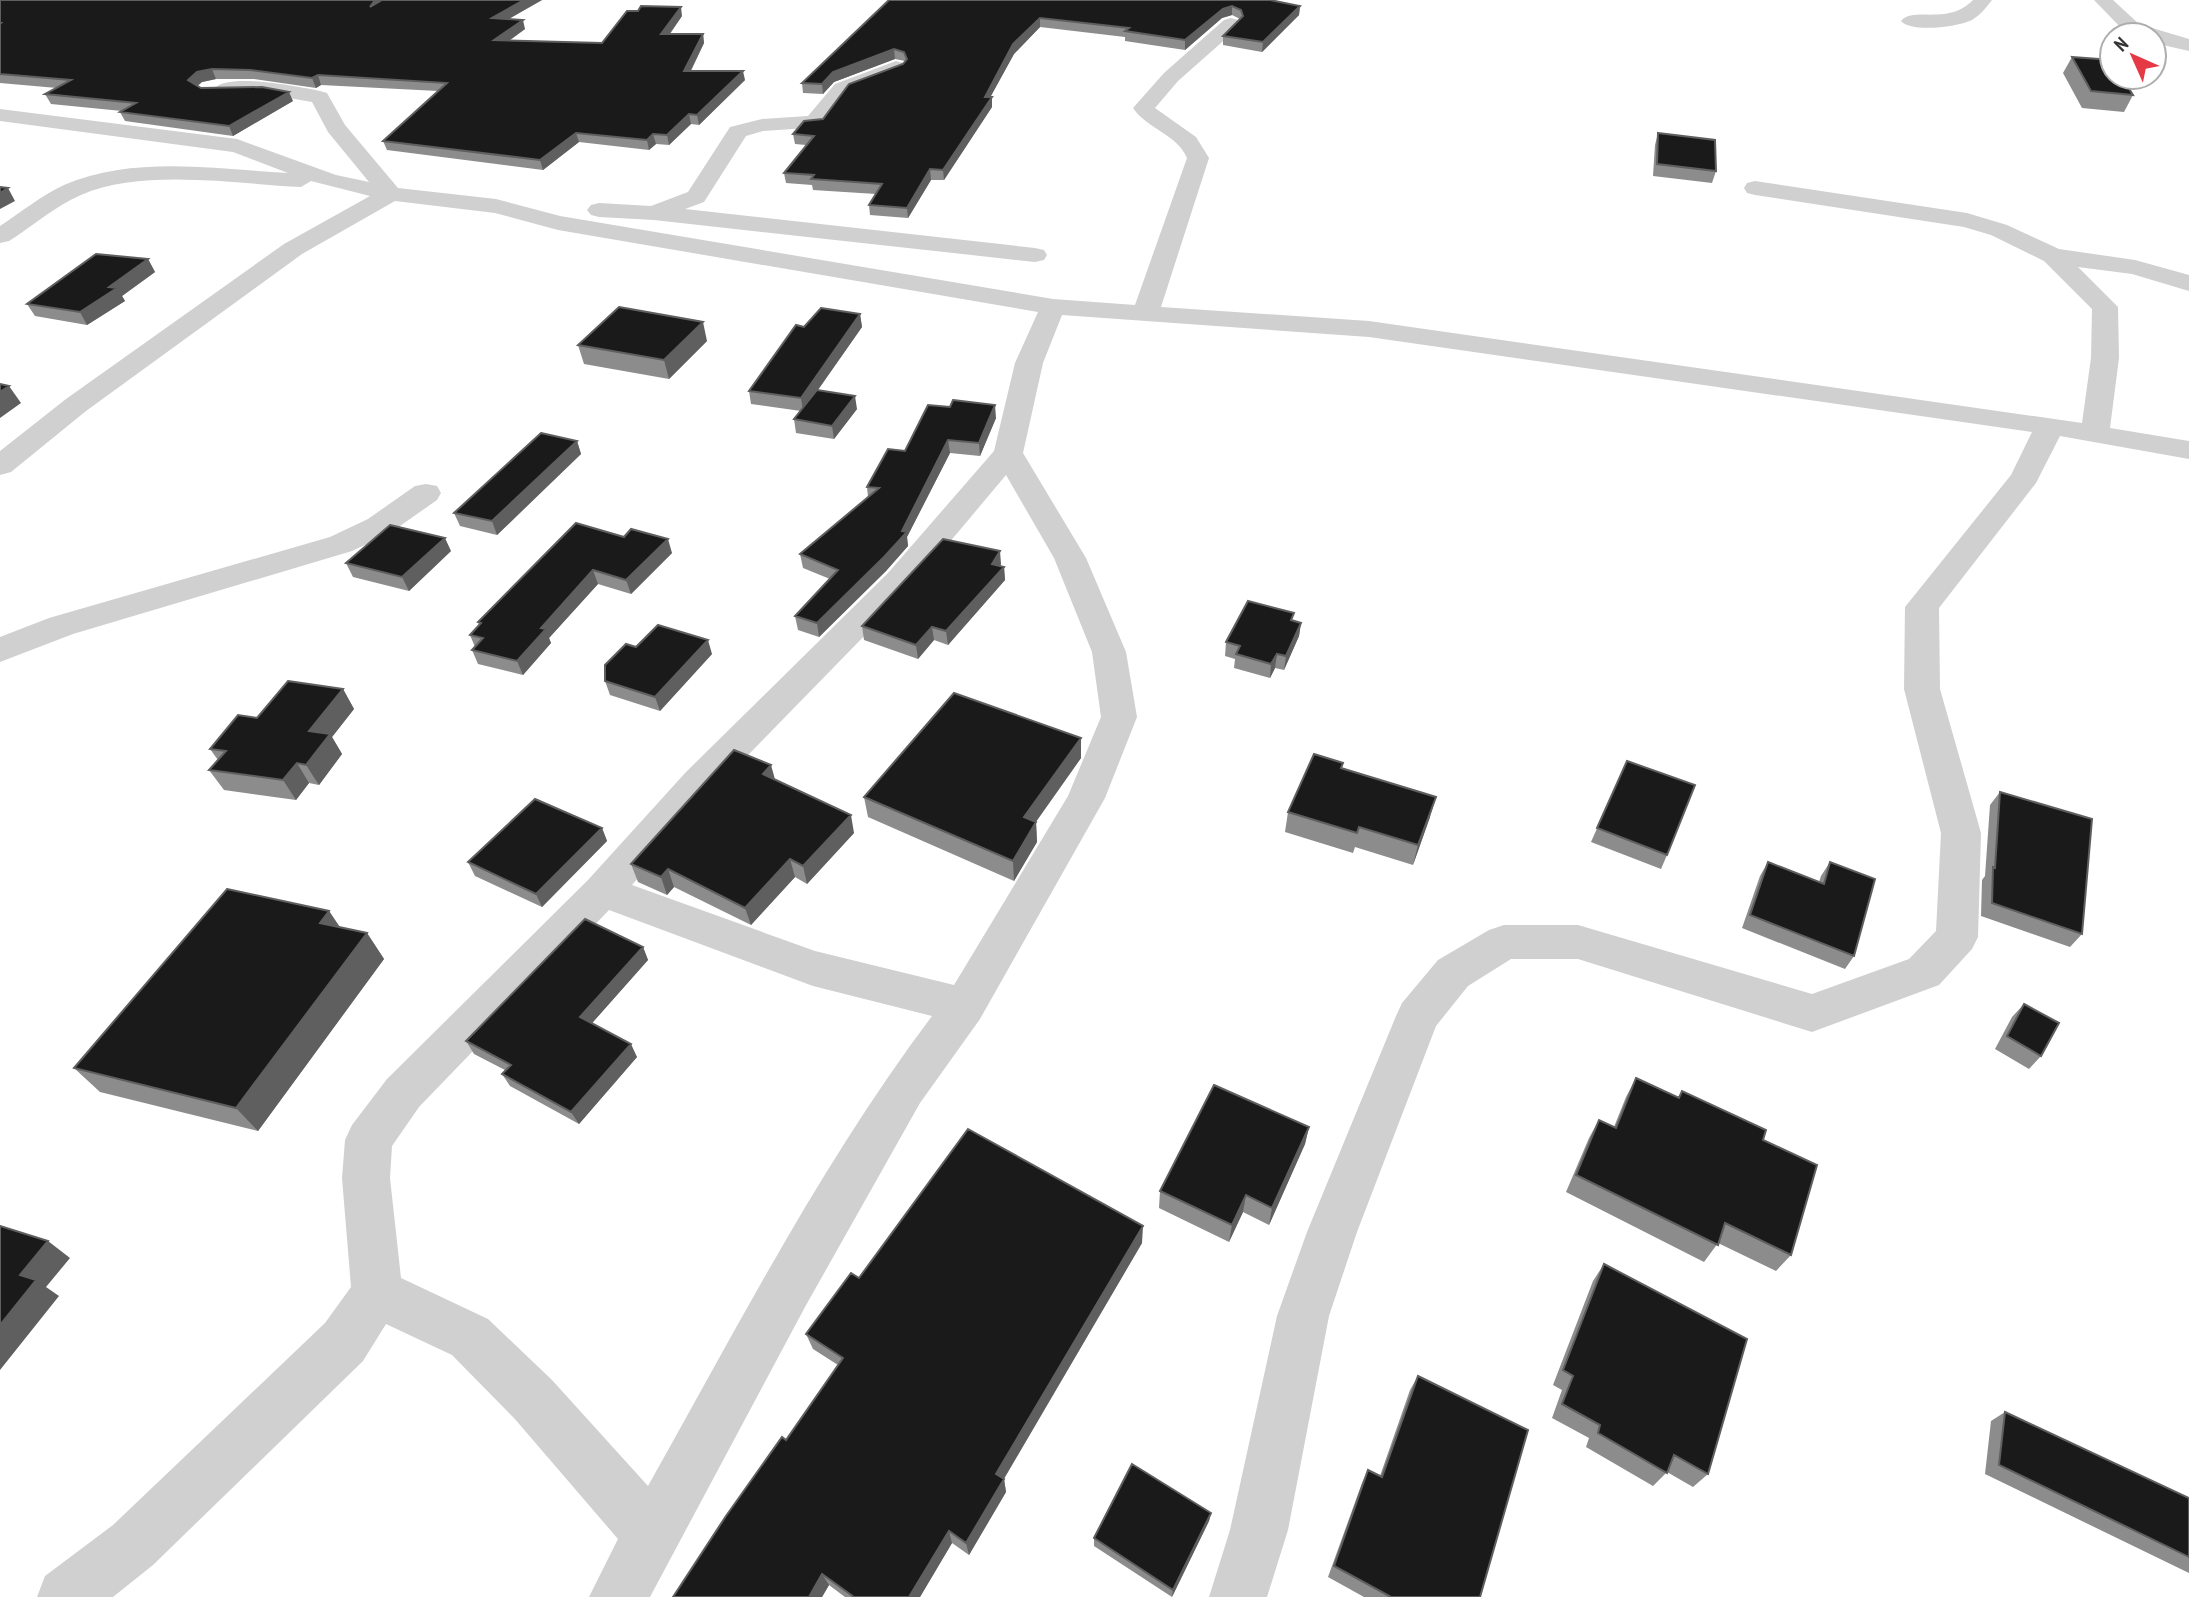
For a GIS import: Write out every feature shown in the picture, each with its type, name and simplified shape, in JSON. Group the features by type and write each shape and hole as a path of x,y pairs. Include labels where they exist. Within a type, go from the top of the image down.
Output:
{"street":[{"path":"1910,21 1960,20 1968,17 1983,0"},
{"path":"2103,0 2125,21"},
{"path":"1146,312 1198,158 1195,148 1184,137 1143,108 1171,77 1231,23"},
{"path":"2168,40 2189,45"},
{"path":"654,213 696,197 738,132 762,125 814,122 842,89 896,67"},
{"path":"205,89 266,88 320,97 336,127 391,194"},
{"path":"0,115 237,146 329,180 391,194 496,206 654,213 1035,255"},
{"path":"0,236 59,198 103,180 142,176 329,180"},
{"path":"1755,188 1967,220 1999,230 2053,256 2135,267 2189,283"},
{"path":"0,466 76,405 293,249 391,194"},
{"path":"496,206 558,223 1054,307 1369,329 2050,426 2189,450"},
{"path":"2053,256 2105,307 2105,358 2095,434"},
{"path":"66,1597 133,1545 344,1342 377,1293 366,1178 369,1140 403,1093 602,891 735,745 900,580 1008,453 1029,363 1054,307"},
{"path":"1238,1597 1259,1530 1303,1316 1332,1232 1418,1016 1453,972 1504,942 1578,942 1812,1013 1924,972 1957,937 1961,833 1922,689 1922,607 2025,477 2050,426"},
{"path":"618,1597 787,1289 904,1088 965,1006 1086,799 1119,717 1109,652 1070,558 1008,453"},
{"path":"0,650 61,626 341,544 379,526 426,493"},
{"path":"602,891 813,968 965,1006"},
{"path":"377,1293 470,1337 533,1399 653,1535"}],"building":[{"path":"0,0 375,0 370,7 382,0 524,0 492,18 523,20 494,40 602,43 627,11 638,11 641,6 681,7 661,34 703,34 684,71 743,71 697,115 689,114 667,135 653,134 647,140 576,133 540,160 383,141 447,83 318,75 312,78 250,70 212,69 197,72 188,80 201,88 262,87 289,92 229,126 120,112 136,103 45,94 71,80 0,74"},
{"path":"889,0 1270,0 1300,6 1263,42 1223,36 1243,16 1241,10 1232,6 1223,9 1185,40 1125,31 1129,28 1040,18 1013,44 985,97 992,97 943,170 930,169 907,208 869,205 882,184 811,179 814,175 784,173 814,136 793,134 804,121 823,119 849,84 903,64 907,59 904,52 894,49 833,72 822,84 802,83"},
{"path":"2072,57 2098,59 2098,91 2131,91 2133,95 2091,91"},
{"path":"1658,133 1715,140 1716,171 1657,164"},
{"path":"96,254 148,259 109,287 117,288 80,312 27,304"},
{"path":"619,307 703,322 664,360 578,345"},
{"path":"821,308 860,314 801,398 749,391 796,325 804,327"},
{"path":"0,384 9,386 0,392"},
{"path":"817,390 855,396 832,426 794,419"},
{"path":"953,400 995,405 979,443 948,440 902,531 907,532 817,623 795,616 838,570 800,554 879,488 867,487 888,449 905,451 928,405 950,407"},
{"path":"541,433 577,441 492,521 454,513"},
{"path":"576,523 624,537 631,529 668,539 626,580 593,570 541,628 546,629 517,661 472,650 483,638 470,635 481,623 478,622"},
{"path":"390,525 445,538 402,577 346,563"},
{"path":"943,539 1000,551 992,564 1004,567 946,631 932,627 916,645 862,626"},
{"path":"1248,601 1294,613 1291,620 1301,623 1286,656 1277,654 1271,664 1236,654 1240,646 1226,642"},
{"path":"658,625 708,640 655,697 605,681 605,665 626,644 636,647"},
{"path":"288,681 343,689 309,731 330,734 306,765 297,763 283,780 209,770 226,751 210,749 238,715 257,718"},
{"path":"954,693 1081,738 1024,817 1036,822 1013,861 864,797"},
{"path":"734,750 771,765 763,774 851,815 803,866 790,859 745,908 668,869 661,877 631,864"},
{"path":"1314,754 1343,763 1341,768 1436,797 1418,845 1359,827 1357,833 1288,812"},
{"path":"1627,761 1695,785 1667,855 1597,828"},
{"path":"2000,792 2092,819 2082,934 1992,903"},
{"path":"535,799 602,828 536,894 468,862"},
{"path":"1768,862 1824,884 1830,862 1875,879 1854,956 1750,915"},
{"path":"227,889 329,911 320,923 367,933 236,1108 74,1068"},
{"path":"585,919 643,947 580,1017 631,1044 571,1112 502,1074 511,1065 466,1041"},
{"path":"2024,1004 2059,1023 2041,1056 2007,1036"},
{"path":"1636,1078 1679,1098 1682,1091 1766,1130 1763,1140 1817,1165 1791,1255 1725,1223 1718,1245 1576,1175 1599,1120 1616,1128"},
{"path":"1214,1085 1309,1127 1272,1208 1246,1195 1232,1225 1160,1191"},
{"path":"968,1129 1143,1226 996,1474 1004,1479 966,1543 949,1531 909,1597 854,1597 822,1574 809,1597 673,1597 782,1437 786,1440 843,1358 806,1334 851,1273 859,1278"},
{"path":"0,1226 48,1241 20,1275 36,1280 0,1325"},
{"path":"1604,1264 1747,1339 1708,1474 1674,1455 1667,1473 1598,1433 1600,1425 1562,1404 1573,1376 1563,1370"},
{"path":"1418,1376 1528,1430 1480,1597 1391,1597 1334,1566 1368,1470 1382,1477"},
{"path":"2005,1412 2189,1498 2189,1557 1999,1465"},
{"path":"1132,1464 1211,1513 1173,1590 1094,1538"}]}
